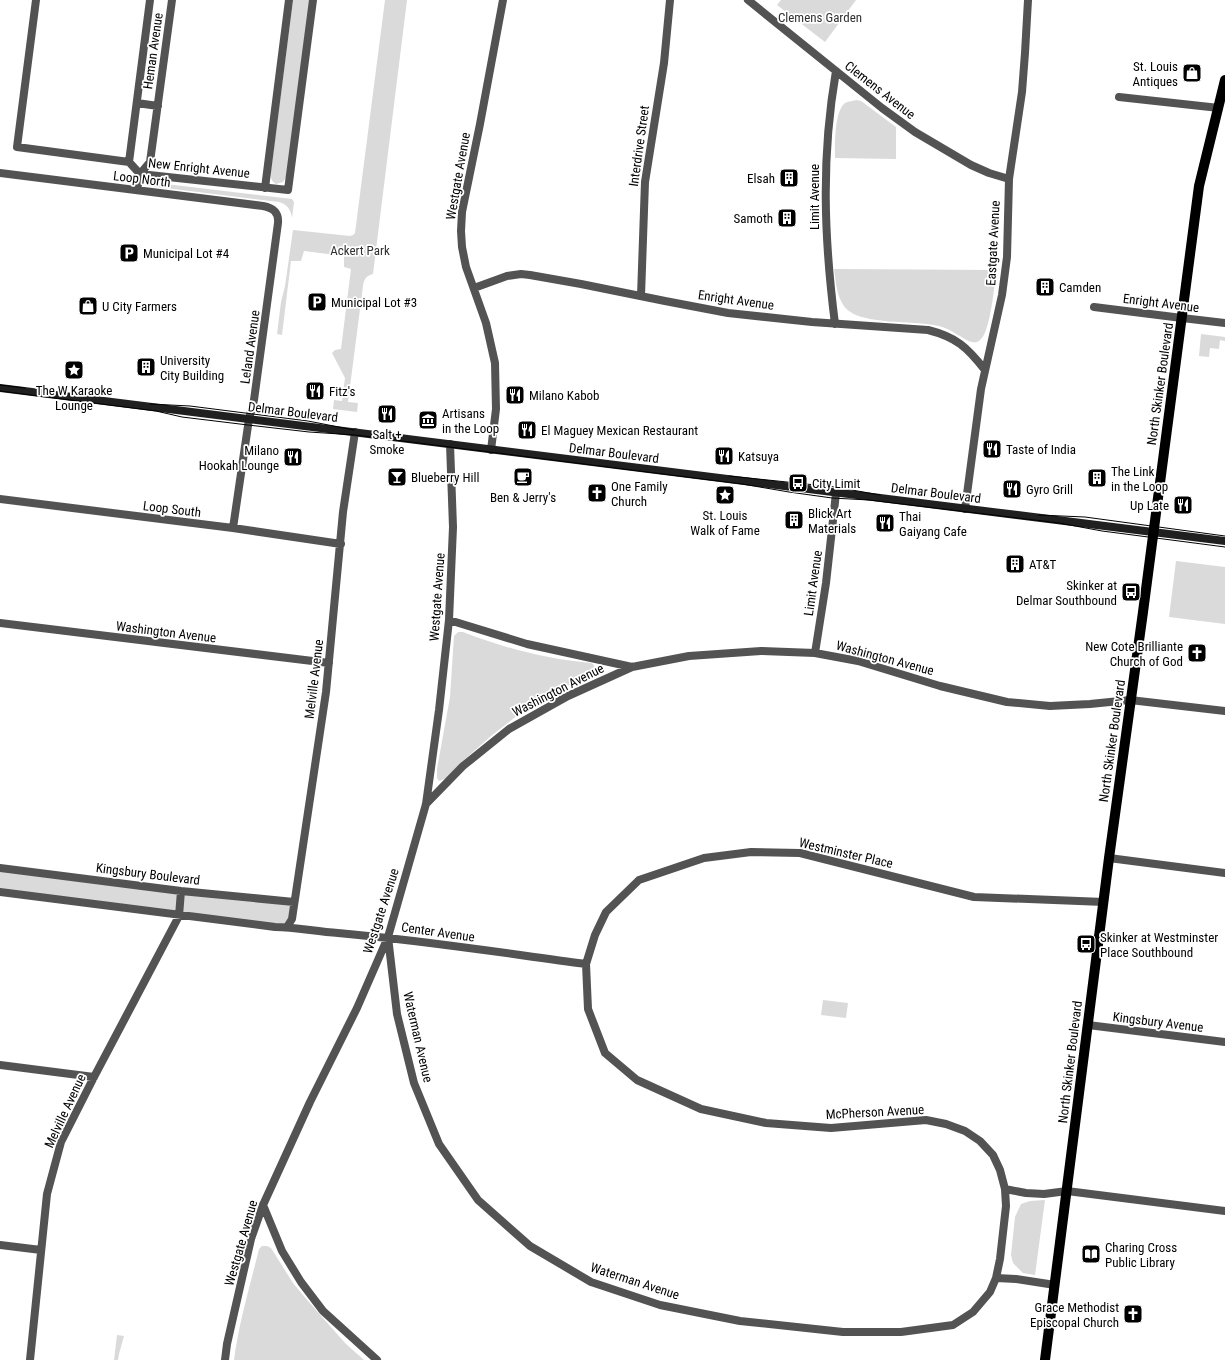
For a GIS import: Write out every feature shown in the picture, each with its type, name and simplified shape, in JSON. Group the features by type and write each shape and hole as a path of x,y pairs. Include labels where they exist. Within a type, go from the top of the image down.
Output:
{"main road":[{"name":"North Skinker Boulevard","path":"1045,1360 1109,858 1199,186 1225,80"},
{"name":"Delmar Boulevard","path":"0,388 1225,541"}],"street":[{"name":"New Enright Avenue","path":"36,0 16,147 129,162 140,174 288,190 313,0"},
{"name":"Heman Avenue","path":"129,162 150,0"},
{"name":"Heman Avenue","path":"137,190 140,174 150,162 172,0"},
{"path":"265,188 289,0"},
{"name":"Westgate Avenue","path":"491,450 496,409 495,363 486,323 466,267 460,231 462,212 503,0"},
{"name":"Interdrive Street","path":"641,296 645,182 664,63 670,0"},
{"name":"Clemens Avenue","path":"748,0 882,108 915,132 971,165 989,174 1008,179"},
{"name":"Eastgate Avenue","path":"965,509 984,370 1002,295 1007,256 1008,179 1022,92 1028,0"},
{"name":"Limit Avenue","path":"835,324 826,242 826,180 828,129 836,71"},
{"path":"1119,97 1219,108"},
{"name":"Heman Avenue","path":"137,103 158,106"},
{"name":"Loop North","path":"0,173 263,206 275,211 278,216"},
{"name":"Leland Avenue","path":"233,528 249,419 254,400 278,216"},
{"name":"Enright Avenue","path":"474,288 507,276 521,274 542,276 728,312 788,320 913,328 942,333 961,343 984,370"},
{"name":"Enright Avenue","path":"1094,307 1225,323"},
{"name":"Melville Avenue","path":"287,927 292,919 325,700 343,512 355,432"},
{"name":"Westgate Avenue","path":"225,1360 227,1344 251,1240 263,1205 310,1102 357,1008 388,938 426,804 439,710 449,620 453,523 450,444"},
{"name":"Limit Avenue","path":"814,653 826,583 836,493"},
{"name":"Loop South","path":"0,499 233,528 341,544"},
{"name":"Washington Avenue","path":"449,620 527,644 632,667"},
{"name":"Washington Avenue","path":"0,623 329,663"},
{"name":"Washington Avenue","path":"426,804 462,766 509,729 568,696 632,667 689,656 761,651 814,653 858,661 940,686 1007,702 1050,706 1130,700 1225,711"},
{"name":"Westminster Place","path":"586,964 595,935 606,912 639,880 704,858 751,852 800,853 974,897 1104,902"},
{"path":"1109,858 1225,873"},
{"name":"Kingsbury Boulevard","path":"0,868 181,891 294,902"},
{"name":"Melville Avenue","path":"30,1360 47,1194 61,1142 94,1076 179,916 181,891"},
{"path":"0,892 179,916 275,927 287,927"},
{"name":"Center Avenue","path":"287,927 317,932 388,938 586,964"},
{"name":"Waterman Avenue","path":"388,938 397,1014 414,1083 440,1144 478,1200 530,1246 591,1282 660,1305 740,1321 843,1332 901,1332 953,1325 973,1312 990,1292 996,1278 1004,1232"},
{"name":"McPherson Avenue","path":"586,964 588,1009 605,1053 637,1080 701,1109 766,1123 831,1128 926,1120 946,1124 965,1132 980,1141 993,1155 1000,1170 1005,1189 1006,1206 1004,1232"},
{"name":"Kingsbury Avenue","path":"1088,1025 1225,1042"},
{"path":"0,1065 94,1076"},
{"path":"1005,1189 1026,1193 1044,1194 1067,1191 1225,1211"},
{"path":"263,1205 282,1251 301,1282 324,1311 377,1360"},
{"path":"0,1245 41,1250"},
{"path":"996,1278 1016,1279 1055,1285"}],"green space":[{"path":"293,0 310,0 287,176 283,182 276,184 272,180 271,170"},
{"name":"Ackert Park","path":"385,0 407,0 373,274 367,277 363,284 348,402 358,403 357,412 333,409 334,400 342,401 345,378 332,353 335,350 341,349 351,269 344,267 344,256 304,251 301,261 291,261 282,335 277,334 293,230 350,236 355,233"},
{"name":"Clemens Garden","path":"781,0 856,0 825,42 777,5"},
{"path":"857,100 861,101 896,127 896,159 835,158 836,129 841,107 845,103"},
{"path":"149,182 292,199 294,202 292,218 291,212 288,208 279,202 149,186"},
{"path":"834,269 996,270 989,319 984,336 980,340 973,342 966,340 940,326 877,320 856,315 849,311 842,303 836,286"},
{"path":"1201,334 1225,337 1225,341 1220,340 1219,349 1210,348 1209,357 1199,356"},
{"path":"1176,561 1225,567 1225,624 1169,617"},
{"path":"458,632 463,632 494,643 542,656 591,663 594,665 593,674 560,689 523,711 491,736 464,760 447,778 439,781 437,778 437,769 450,697 454,636"},
{"path":"0,868 294,902 287,927 0,892"},
{"path":"823,1000 848,1003 846,1018 821,1015"},
{"path":"1045,1200 1035,1275 1023,1273 1013,1263 1011,1255 1015,1217 1021,1204 1030,1201"},
{"path":"262,1246 271,1248 293,1283 345,1343 364,1360 234,1360 245,1304 259,1249"},
{"path":"117,1335 124,1336 118,1360 114,1360"}],"tram line":[{"path":"0,385 25,388"},
{"path":"0,391 156,411 182,417 309,432 355,435 742,484 832,498 869,500 1059,523 1102,531 1225,547"},
{"path":"150,404 190,406 308,421 354,430"},
{"path":"729,476 835,487 880,495"},
{"path":"1038,515 1085,517 1225,536"}],"place":[{"name":"St. Louis Antiques","path":"1192,73"},
{"name":"Elsah","path":"789,178"},
{"name":"Samoth","path":"787,218"},
{"name":"Municipal Lot #4","path":"129,253"},
{"name":"Camden","path":"1045,287"},
{"name":"Municipal Lot #3","path":"317,302"},
{"name":"U City Farmers","path":"88,306"},
{"name":"University City Building","path":"146,367"},
{"name":"The W Karaoke Lounge","path":"74,370"},
{"name":"Fitz's","path":"315,391"},
{"name":"Milano Kabob","path":"515,395"},
{"name":"Salt + Smoke","path":"387,414"},
{"name":"Artisans in the Loop","path":"428,420"},
{"name":"El Maguey Mexican Restaurant","path":"527,430"},
{"name":"Taste of India","path":"992,449"},
{"name":"Katsuya","path":"724,456"},
{"name":"Milano Hookah Lounge","path":"293,457"},
{"name":"Blueberry Hill","path":"397,477"},
{"name":"Ben & Jerry's","path":"523,477"},
{"name":"The Link in the Loop","path":"1097,478"},
{"name":"City Limit","path":"798,483"},
{"name":"Gyro Grill","path":"1012,489"},
{"name":"One Family Church","path":"597,493"},
{"name":"St. Louis Walk of Fame","path":"725,495"},
{"name":"Up Late","path":"1183,505"},
{"name":"Blick Art Materials","path":"794,520"},
{"name":"Thai Gaiyang Cafe","path":"885,523"},
{"name":"AT&T","path":"1015,564"},
{"name":"Skinker at Delmar Southbound","path":"1131,592"},
{"name":"New Cote Brilliante Church of God","path":"1197,653"},
{"name":"Skinker at Westminster Place Southbound","path":"1086,944"},
{"name":"Charing Cross Public Library","path":"1091,1254"},
{"name":"Grace Methodist Episcopal Church","path":"1133,1314"}]}
